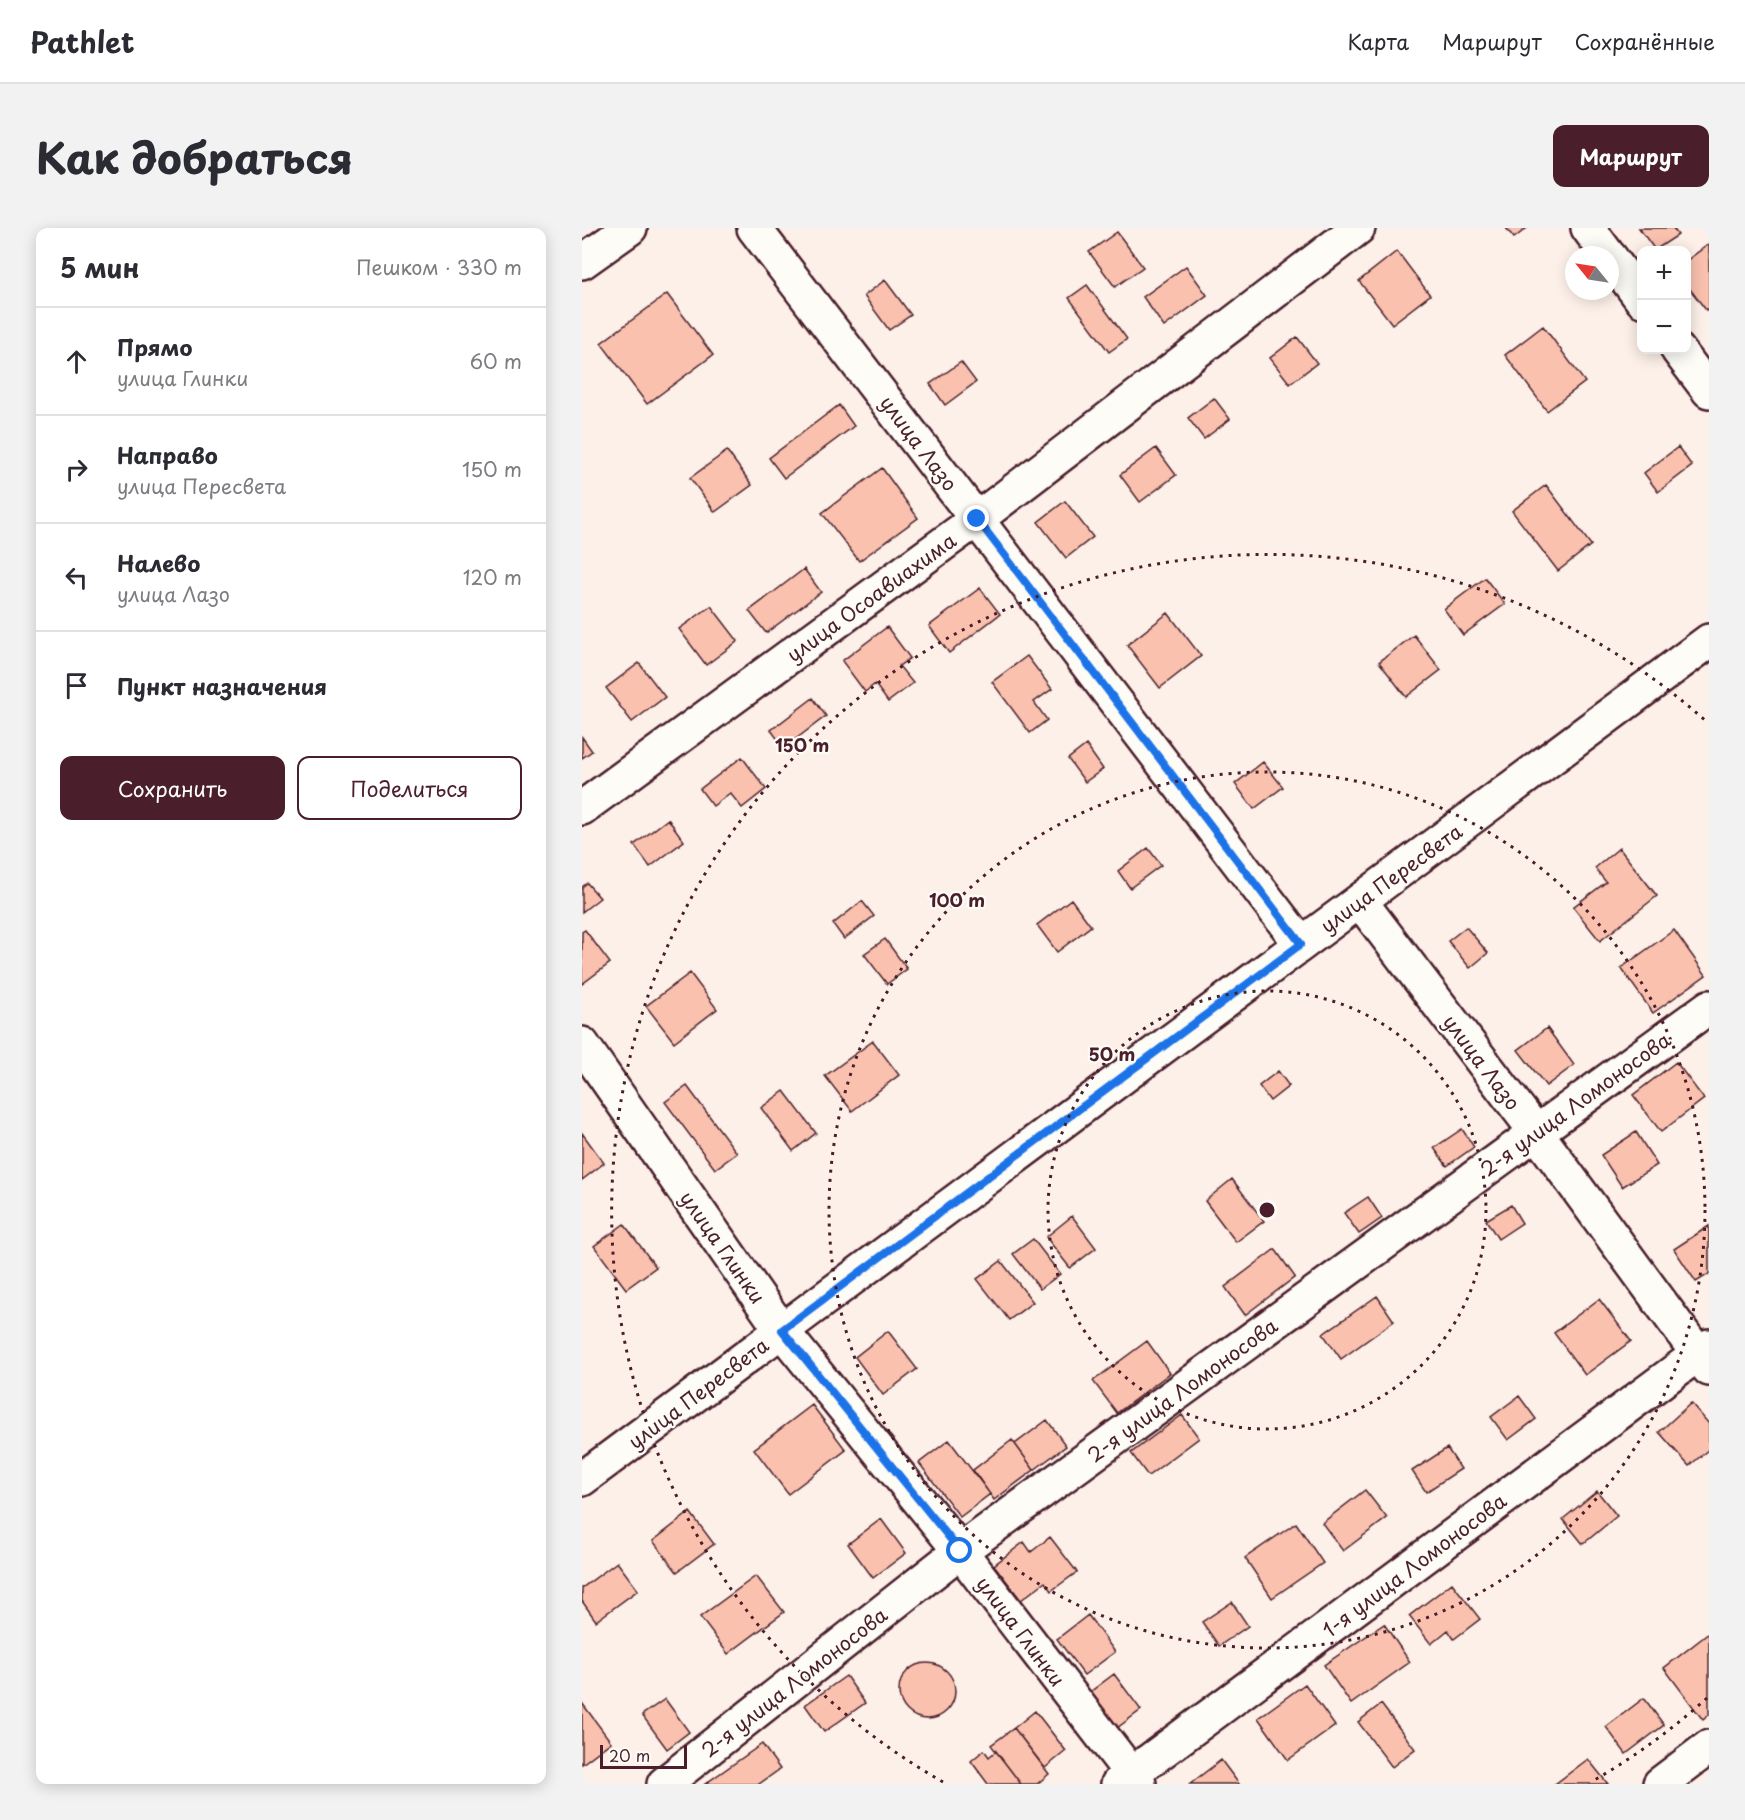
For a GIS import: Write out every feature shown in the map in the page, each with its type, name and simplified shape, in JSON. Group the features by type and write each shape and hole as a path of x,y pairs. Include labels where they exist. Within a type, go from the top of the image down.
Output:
{"street":[{"path":"582,261 630,228"},
{"name":"улица Лазо","path":"754,228 1301,944"},
{"name":"улица Осоавиахима","path":"582,808 977,519 1358,228"},
{"path":"1588,228 1602,246"},
{"path":"1619,270 1637,294"},
{"path":"1681,354 1709,391"},
{"name":"улица Пересвета","path":"582,1479 1709,641"},
{"name":"улица Лазо","path":"1360,902 1705,1357"},
{"name":"2-я улица Ломоносова","path":"664,1784 960,1551 1709,1007"},
{"name":"улица Глинки","path":"582,1044 782,1330 960,1551 1129,1781"},
{"name":"1-я улица Ломоносова","path":"1129,1781 1705,1357"},
{"path":"1660,1784 1709,1747"}],"building":[{"path":"1506,228 1527,228 1514,238"},
{"path":"1639,228 1673,228 1678,235 1661,246 1652,246"},
{"path":"1117,232 1143,267 1115,287 1089,252"},
{"path":"1709,244 1709,307 1706,310 1691,290 1691,257"},
{"path":"1397,251 1430,295 1392,324 1359,281"},
{"path":"1186,266 1207,295 1164,327 1143,297"},
{"path":"885,280 911,315 889,330 864,296"},
{"path":"1087,285 1127,339 1109,352 1069,298"},
{"path":"667,294 713,355 647,404 601,343"},
{"path":"1543,326 1585,382 1547,411 1505,355"},
{"path":"1297,337 1317,363 1290,384 1270,358"},
{"path":"961,362 976,382 945,405 930,384"},
{"path":"1214,398 1230,419 1204,439 1188,418"},
{"path":"839,405 854,426 784,478 769,458"},
{"path":"1678,447 1692,466 1658,492 1644,473"},
{"path":"1156,448 1176,475 1140,502 1120,475"},
{"path":"727,451 752,485 715,512 690,478"},
{"path":"882,468 918,518 859,561 822,513"},
{"path":"1546,485 1591,545 1558,571 1512,511"},
{"path":"1065,501 1093,537 1066,558 1038,522"},
{"path":"804,569 821,592 766,633 749,611"},
{"path":"1485,578 1505,604 1463,635 1444,609"},
{"path":"980,588 1000,614 949,653 929,626"},
{"path":"711,606 738,641 706,665 679,629"},
{"path":"1168,613 1201,656 1160,688 1127,645"},
{"path":"887,627 910,658 899,666 913,683 888,702 875,684 865,692 842,661"},
{"path":"1414,635 1441,670 1406,697 1379,662"},
{"path":"1027,656 1052,689 1034,702 1047,720 1030,733 992,682"},
{"path":"639,663 665,697 632,722 606,688"},
{"path":"813,698 826,716 784,748 771,730"},
{"path":"582,737 592,751 582,758"},
{"path":"1086,745 1103,769 1085,782 1068,759"},
{"path":"742,757 766,789 742,808 730,793 713,806 700,789"},
{"path":"1263,762 1283,787 1254,809 1235,784"},
{"path":"668,819 684,841 650,867 634,845"},
{"path":"1148,848 1161,865 1130,888 1118,871"},
{"path":"1619,848 1657,896 1600,941 1573,907 1606,882 1595,868"},
{"path":"587,883 600,898 582,912 582,887"},
{"path":"1071,899 1091,926 1057,952 1037,925"},
{"path":"862,901 874,916 844,939 833,924"},
{"path":"1466,927 1488,953 1470,968 1448,941"},
{"path":"585,930 610,963 582,984 582,932"},
{"path":"1674,930 1706,975 1653,1013 1621,968"},
{"path":"885,939 907,969 887,984 864,954"},
{"path":"690,973 717,1009 674,1042 646,1006"},
{"path":"1547,1028 1574,1065 1546,1086 1518,1050"},
{"path":"873,1041 899,1075 852,1111 825,1076"},
{"path":"1676,1062 1704,1099 1661,1132 1633,1095"},
{"path":"1278,1071 1289,1086 1270,1101 1259,1086"},
{"path":"687,1086 737,1153 715,1169 665,1102"},
{"path":"784,1091 816,1133 793,1151 761,1108"},
{"path":"1462,1129 1474,1147 1447,1166 1434,1148"},
{"path":"1636,1132 1657,1165 1622,1187 1601,1155"},
{"path":"582,1133 604,1163 582,1180"},
{"path":"1232,1179 1264,1221 1236,1242 1205,1201"},
{"path":"1368,1197 1382,1218 1359,1234 1344,1213"},
{"path":"1511,1205 1522,1223 1498,1239 1486,1220"},
{"path":"1072,1216 1096,1248 1070,1268 1046,1237"},
{"path":"624,1224 656,1267 626,1289 594,1246"},
{"path":"1709,1226 1709,1274 1696,1282 1674,1249"},
{"path":"1033,1239 1060,1274 1040,1289 1013,1254"},
{"path":"1275,1249 1295,1277 1245,1315 1225,1287"},
{"path":"1001,1261 1033,1302 1009,1320 977,1279"},
{"path":"1377,1296 1394,1321 1341,1359 1323,1334"},
{"path":"1599,1299 1631,1341 1585,1375 1554,1333"},
{"path":"888,1331 917,1369 883,1395 855,1357"},
{"path":"1147,1341 1170,1373 1117,1413 1093,1381"},
{"path":"1519,1396 1536,1419 1508,1440 1491,1417"},
{"path":"1691,1403 1709,1424 1709,1449 1689,1466 1659,1432"},
{"path":"812,1405 846,1450 788,1494 754,1449"},
{"path":"1182,1415 1199,1438 1148,1476 1131,1453"},
{"path":"1047,1420 1066,1446 1034,1470 1015,1444"},
{"path":"949,1440 990,1494 960,1517 919,1463"},
{"path":"1012,1440 1034,1470 994,1500 973,1470"},
{"path":"1447,1448 1461,1469 1426,1492 1412,1471"},
{"path":"1365,1490 1387,1518 1343,1551 1322,1523"},
{"path":"1597,1491 1617,1516 1583,1544 1563,1519"},
{"path":"690,1512 714,1544 677,1572 653,1541"},
{"path":"881,1519 906,1553 873,1578 848,1544"},
{"path":"1296,1523 1323,1563 1272,1598 1245,1558"},
{"path":"1050,1537 1077,1572 1051,1591 1045,1582 1021,1600 994,1565 1024,1542 1031,1552"},
{"path":"617,1562 638,1590 596,1621 582,1601 582,1588"},
{"path":"756,1576 784,1612 728,1654 700,1617"},
{"path":"1452,1583 1480,1619 1454,1639 1448,1630 1431,1644 1409,1616"},
{"path":"1232,1602 1248,1626 1219,1646 1202,1622"},
{"path":"1088,1615 1115,1652 1084,1675 1057,1639"},
{"path":"1384,1624 1410,1662 1351,1704 1324,1665"},
{"path":"1709,1633 1709,1715 1703,1720 1664,1668"},
{"path":"927,1663 942,1668 950,1676 955,1691 950,1706 942,1714 927,1719 912,1714 904,1706 899,1691 904,1676 912,1668"},
{"path":"1114,1674 1141,1710 1117,1728 1090,1692"},
{"path":"846,1676 865,1703 824,1732 805,1705"},
{"path":"1305,1684 1335,1726 1288,1760 1258,1718"},
{"path":"1644,1698 1664,1725 1626,1754 1606,1727"},
{"path":"665,1699 689,1732 667,1749 642,1715"},
{"path":"582,1703 611,1742 582,1764"},
{"path":"1381,1704 1415,1749 1392,1767 1358,1722"},
{"path":"1035,1711 1066,1751 1045,1768 1014,1728"},
{"path":"1014,1728 1049,1774 1037,1784 1021,1784 991,1745"},
{"path":"762,1744 780,1769 759,1784 705,1784"},
{"path":"984,1750 989,1757 996,1751 1021,1784 988,1784 971,1761"},
{"path":"1588,1759 1608,1784 1555,1784"},
{"path":"1221,1760 1239,1784 1190,1784"}],"route":[{"path":"960,1551 782,1330 1301,944 977,519"}]}
